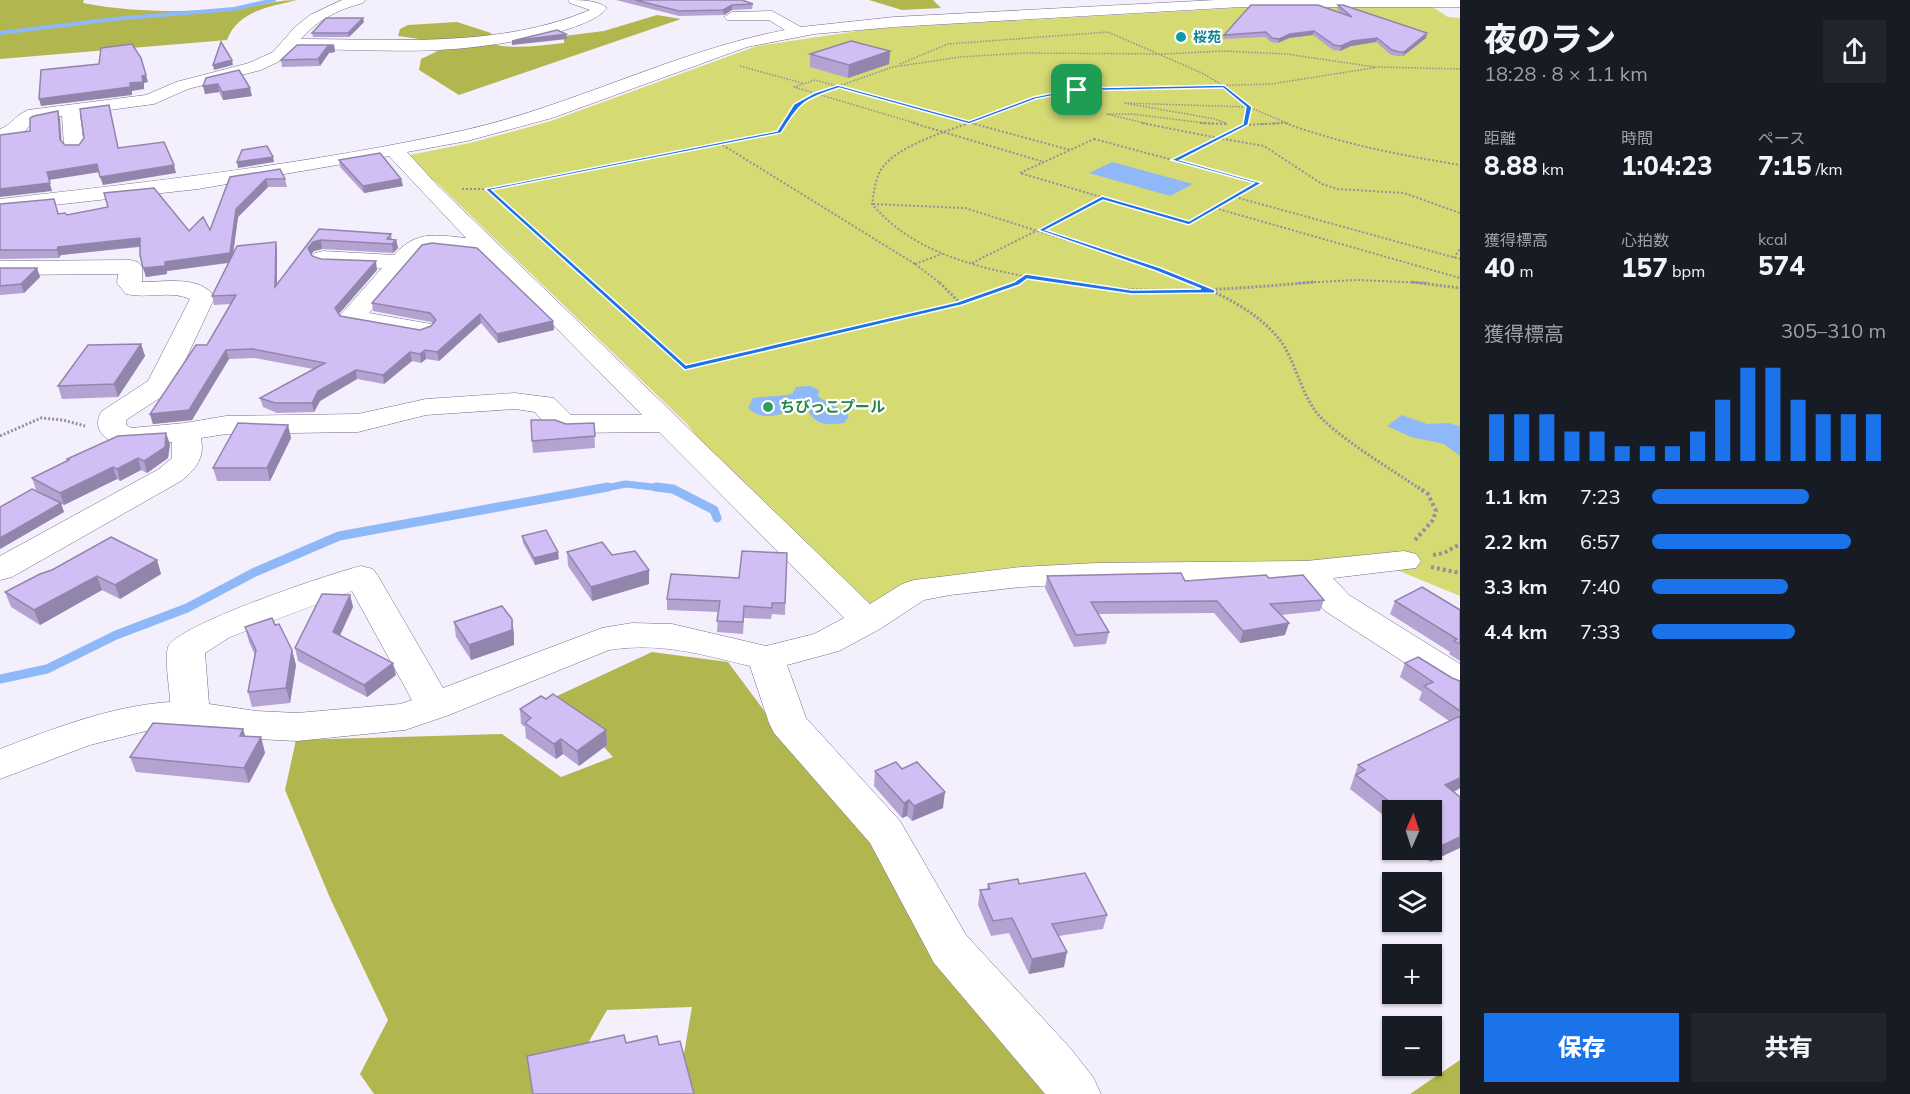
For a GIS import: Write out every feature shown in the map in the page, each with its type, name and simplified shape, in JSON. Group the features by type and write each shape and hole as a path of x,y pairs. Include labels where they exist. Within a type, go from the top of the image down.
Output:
{"street":[{"path":"0,136 16,130 22,119 34,114 148,100 186,84 224,80 280,55 291,44 295,36 329,10 358,0"},
{"path":"291,44 340,49 455,44 528,35 561,27 596,14 600,9 575,0"},
{"path":"0,205 198,183 398,150 546,114 705,55 743,43 798,32 874,23 1195,3 1460,3"},
{"path":"732,17 772,15 798,32"},
{"path":"70,109 74,146"},
{"path":"398,150 399,157 867,621"},
{"path":"422,329 351,318 414,246 433,242 488,246"},
{"path":"323,258 399,262"},
{"path":"0,268 130,267 129,283 135,289 188,289 198,292 203,297 159,386 112,417 112,429 126,437 185,432 226,425 358,423 426,407 516,401 544,404 557,420 567,424 668,423"},
{"path":"0,570 180,468 190,452 185,432"},
{"path":"0,764 80,734 150,717 190,714 256,724 297,727 405,717 602,640 632,634 672,636 766,658 826,643 867,621 914,591 1021,577 1096,573 1306,571 1404,561"},
{"path":"1306,571 1337,603 1460,681"},
{"path":"190,714 186,648 217,629 362,576 435,706"},
{"path":"766,658 788,723 885,832 950,949 1053,1065 1075,1094"}],"path":[{"path":"1026,277 1016,283 960,303 685,367 488,189 779,132 796,105 816,94 893,67 948,44 1108,32 1163,54 1224,87 1249,107 1286,123 1328,138 1384,152 1460,165"},
{"path":"893,67 960,57 1024,53 1163,54 1224,51 1265,52 1379,67 1460,69"},
{"path":"737,64 804,84"},
{"path":"1379,67 1304,81 1224,87 1077,90 1034,98 944,132 903,151 882,168 875,184 872,204 883,219 908,236 943,253 970,263 1026,277 1132,292 1213,291 1344,280 1400,281 1460,288"},
{"path":"1044,162 794,87 815,80 1070,150"},
{"path":"1249,107 1124,103 1215,119 1227,124 1218,126 1132,114 1107,114 1175,131 1264,146 1322,184 1338,189 1404,193 1460,213"},
{"path":"1245,125 1249,107"},
{"path":"1174,160 1245,125 1286,123"},
{"path":"1094,139 1259,183 1189,223 1020,173 1070,150 1094,139"},
{"path":"721,144 915,264 937,280 960,303"},
{"path":"1234,197 1460,260"},
{"path":"970,263 1102,198"},
{"path":"872,204 965,208 1041,230 1158,269 1213,291 1267,325 1284,347 1314,409 1335,429 1428,494 1436,511 1432,520 1406,551 1404,561"},
{"path":"1215,208 1460,278"},
{"path":"1454,258 1460,249"},
{"path":"915,264 943,253"},
{"path":"0,436 41,418 63,420 126,437"}],"green space":[{"path":"1307,4 1431,6 1448,17 1460,18 1460,596 1370,559 1035,571 871,608 711,456 688,425 439,185 405,156 470,143 551,121 757,46 872,29"}],"shaded area":[{"path":"0,0 84,0 83,3 123,9 185,11 246,7 297,0 256,11 247,16 232,30 227,40 0,59"},
{"path":"869,0 933,0 941,8 902,10"},
{"path":"657,15 681,19 459,95 419,70 421,59 442,49 427,40 398,36 400,29 408,25 457,22 491,33 492,44 510,47 537,46 564,43 564,36 604,31"},
{"path":"652,652 728,662 788,743 878,834 1072,1094 668,1094 682,1065 692,1007 607,1010 559,1094 374,1094 360,1074 388,1020 330,898 285,790 296,740 502,734 561,777 613,757 557,696"},
{"path":"1460,1060 1460,1094 1410,1094 1436,1076 1442,1076 1442,1072"}],"water":[{"path":"1112,162 1193,184 1170,196 1089,173"},
{"name":"ちびっこプール","path":"810,386 819,390 818,396 849,416 844,423 819,422 811,416 808,411 812,405 805,399 788,403 787,412 777,415 761,415 748,408 753,398 792,394 796,387"},
{"path":"1402,415 1427,424 1448,423 1460,426 1460,456 1444,444 1411,437 1387,426"}],"building":[{"path":"635,0 742,0 753,4 732,5 723,10 679,11"},
{"path":"1251,5 1318,5 1352,17 1338,5 1343,5 1427,33 1404,52 1392,50 1377,38 1352,41 1341,46 1334,45 1314,31 1290,34 1279,39 1272,38 1266,32 1224,35"},
{"path":"326,18 363,18 348,33 312,33"},
{"path":"557,30 566,34 512,41"},
{"path":"851,41 890,51 849,65 810,54"},
{"path":"221,42 232,60 213,65"},
{"path":"132,44 141,58 146,75 142,76 143,82 130,83 130,87 39,99 41,70 99,64 101,48"},
{"path":"297,45 334,45 328,46 318,59 281,60"},
{"path":"239,70 250,88 222,92 218,84 203,86 206,78"},
{"path":"109,105 118,148 164,142 174,165 100,177 97,164 47,172 50,183 0,189 0,135 30,131 30,118 58,111 60,140 65,145 79,145 84,138 80,109"},
{"path":"267,146 273,157 237,162 242,150"},
{"path":"380,153 401,179 363,186 339,160"},
{"path":"280,169 285,179 266,179 236,209 230,253 165,262 165,266 143,268 140,238 58,247 57,250 0,250 0,204 54,199 58,214 67,215 108,207 104,193 154,188 189,231 203,217 210,230 230,177"},
{"path":"319,229 391,234 387,239 396,240 392,244 321,240 313,242 308,248 312,256 321,259 376,261 335,308 340,316 420,330 431,326 436,320 430,313 372,303 422,245 432,243 477,248 553,321 497,334 480,314 437,352 425,350 420,354 410,352 383,375 356,370 318,391 312,403 275,403 260,398 325,363 253,349 226,350 189,410 150,414 196,345 207,345 236,295 212,296 237,246 276,242 275,287"},
{"path":"0,268 37,268 21,284 0,286"},
{"path":"141,344 114,384 58,386 88,345"},
{"path":"531,420 555,420 566,424 594,423 595,436 532,441"},
{"path":"238,423 288,425 267,468 213,468"},
{"path":"166,433 165,447 144,461 138,458 117,469 113,467 60,493 32,478 118,436"},
{"path":"32,489 61,503 0,538 0,507"},
{"path":"546,530 558,552 534,558 522,536"},
{"path":"111,537 157,560 115,585 97,576 34,610 5,592 52,570"},
{"path":"602,542 612,555 635,551 649,570 591,587 567,552"},
{"path":"742,551 787,553 785,603 772,603 772,608 744,606 743,622 717,621 720,601 667,599 671,574 739,578"},
{"path":"1181,573 1185,581 1266,575 1269,578 1303,575 1324,600 1270,604 1289,623 1243,631 1217,601 1091,602 1109,632 1076,635 1047,576"},
{"path":"1422,587 1460,610 1460,644 1454,641 1457,639 1395,601"},
{"path":"322,594 350,595 333,632 393,663 364,685 295,648"},
{"path":"502,606 512,619 512,630 469,645 454,622"},
{"path":"272,618 275,625 279,624 292,650 286,688 248,692 256,650 245,627"},
{"path":"1418,657 1460,681 1460,711 1424,686 1433,682 1405,663"},
{"path":"553,694 606,730 577,751 561,739 554,744 525,723 531,718 520,709 541,696 546,699"},
{"path":"1460,716 1460,778 1445,785 1460,797 1460,837 1442,846 1442,800 1387,800 1356,775 1365,770 1358,765"},
{"path":"153,723 243,729 240,736 261,737 244,768 130,757"},
{"path":"896,762 902,769 917,762 945,792 914,806 909,800 904,803 875,771"},
{"path":"1085,873 1107,915 1052,924 1067,952 1032,959 1012,918 993,921 980,890 990,889 988,884 1018,879 1019,884"},
{"path":"624,1035 626,1043 657,1036 659,1045 680,1041 694,1094 533,1094 527,1056"}],"waterway":[{"path":"0,33 114,19 234,9 274,0"},
{"path":"600,489 626,484 670,489"},
{"path":"0,679 47,669 116,635 187,608 255,572 339,536 608,487"},
{"path":"656,487 673,489 714,510 717,518"}],"place":[{"name":"桜苑","path":"1181,37"},
{"name":"ちびっこプール","path":"768,407"}],"route":[{"path":"838,87 969,123 1034,98 1077,90 1224,87 1249,107 1245,125 1174,160 1259,183 1189,223 1102,198 1041,230 1158,269 1213,291 1132,292 1026,277 1016,283 960,303 685,367 488,189 779,132 788,115 802,100 838,87"}]}
